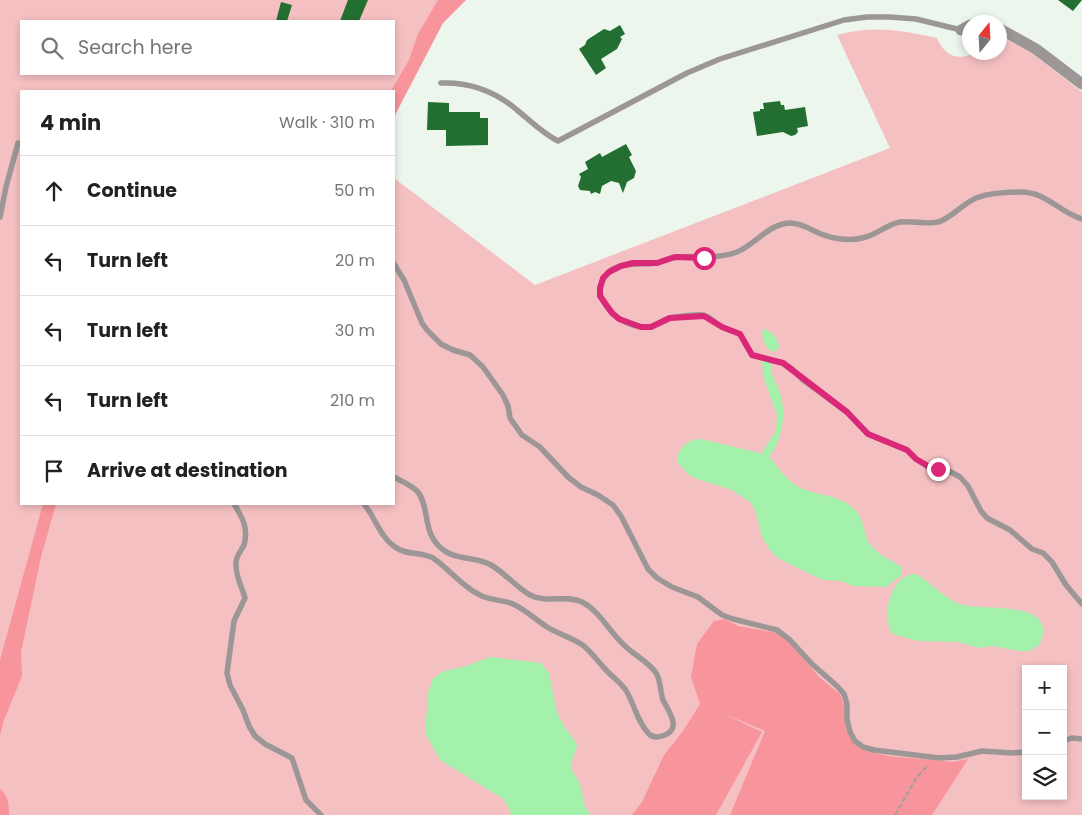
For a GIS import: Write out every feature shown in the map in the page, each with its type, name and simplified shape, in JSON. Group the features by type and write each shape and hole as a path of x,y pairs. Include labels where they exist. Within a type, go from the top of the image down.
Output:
{"street":[{"path":"1007,32 1036,49 1082,84"}],"lane":[{"path":"441,83 458,82 484,89 510,104 542,132 558,140 712,62 844,20 890,17 916,19 962,27"},
{"path":"0,217 18,143"},
{"path":"1082,219 1063,210 1039,194 1019,192 991,195 976,199 942,221 935,223 898,222 873,235 854,240 830,237 810,228 790,223 778,225 749,246 736,252 704,258 675,257 657,263 633,263 621,266 609,272 603,278 600,288 600,296 612,313 619,319 641,327 651,327 670,318 704,316 722,327 740,334 752,355 783,363 847,412 868,434 907,450 916,459 928,466 949,471 960,477 968,486 981,511 987,518 1010,530 1032,549 1043,553 1052,562 1066,585 1082,604"},
{"path":"395,266 404,280 422,323 427,330 441,344 470,355 483,367 503,395 508,406 510,418 522,435 540,447 568,477 581,487 613,505 621,516 648,569 657,578 672,587 698,597 722,615 777,630 790,640 844,694 847,704 847,720 855,741 863,747 880,752 940,758 957,758 982,751 1022,752"},
{"path":"365,505 385,538 393,546 402,551 426,554 478,594 487,599 503,600 514,604 548,628 582,645 620,682 628,693 634,710 650,735 656,737 669,733 673,724 672,716 663,700 658,675 650,666 623,645 593,611 583,603 574,600 540,599 529,594 490,564 458,557 445,551 432,538 418,491 395,478"},
{"path":"235,505 243,518 246,531 244,544 236,560 236,572 245,598 234,621 227,673 255,736 292,758 306,800 321,815"},
{"path":"1067,740 1082,739"}],"path":[{"path":"895,815 916,778 925,767 940,758"}],"shaded area":[{"path":"0,0 445,0 395,90 20,90 20,505 395,505 395,179 535,285 890,148 837,35 876,29 937,38 944,50 953,56 962,56 962,60 1007,60 1007,40 1032,53 1082,92 1082,815 0,815"},
{"path":"438,0 466,0 443,23 395,115 395,90 392,90 409,60 418,34"},
{"path":"765,329 772,333 777,341 779,347 775,352 768,349 763,340 762,331"},
{"path":"762,360 771,362 772,375 780,393 783,410 780,435 769,457 794,484 806,490 833,497 846,503 856,511 861,519 868,541 874,549 902,567 902,575 886,587 852,586 842,581 823,580 779,559 769,549 762,537 756,513 751,503 732,490 689,475 678,463 677,457 684,445 692,440 701,439 764,454 762,452 776,431 777,415 763,376"},
{"path":"43,505 56,505 41,557 21,652 22,676 0,735 0,660"},
{"path":"913,574 918,575 951,600 963,605 1002,608 1030,613 1039,620 1043,630 1040,644 1030,651 1020,651 992,646 979,648 958,642 918,641 892,634 887,618 893,590 898,582"},
{"path":"725,619 738,626 778,633 789,642 819,677 840,694 844,705 846,729 863,750 888,756 953,762 968,759 932,815 730,815 765,731 722,713 762,732 716,815 632,815 642,802 664,755 683,731 700,704 691,677 697,644 714,621"},
{"path":"490,657 541,663 549,673 557,713 565,728 576,742 577,746 572,761 572,770 580,784 585,807 590,815 511,815 507,804 502,798 440,760 425,733 428,693 433,678 444,671 466,666"},
{"path":"0,789 6,797 9,815 0,815"}],"building":[{"path":"348,0 368,0 359,20 340,20"},
{"path":"1058,0 1082,0 1073,11"},
{"path":"281,2 292,5 287,20 276,20"},
{"path":"620,25 625,34 620,37 622,39 617,49 601,59 606,68 596,75 579,49 585,45 587,40 604,29 610,31"},
{"path":"780,101 781,105 784,105 785,110 805,107 808,126 797,128 798,132 791,136 783,132 757,136 753,112 764,109 763,103"},
{"path":"428,102 449,103 449,112 480,112 480,118 488,118 488,145 446,146 446,130 427,130"},
{"path":"626,144 632,155 629,157 636,171 634,178 627,182 623,193 619,183 611,181 602,186 600,194 595,192 591,194 590,191 580,190 578,186 581,177 579,174 588,169 585,162 600,153 602,157"}],"route":[{"path":"704,258 675,257 657,263 633,263 621,266 609,272 603,278 600,296 612,313 619,319 641,327 651,327 670,318 704,316 722,327 740,334 752,355 783,363 847,412 868,434 907,450 916,459 938,469"}]}
